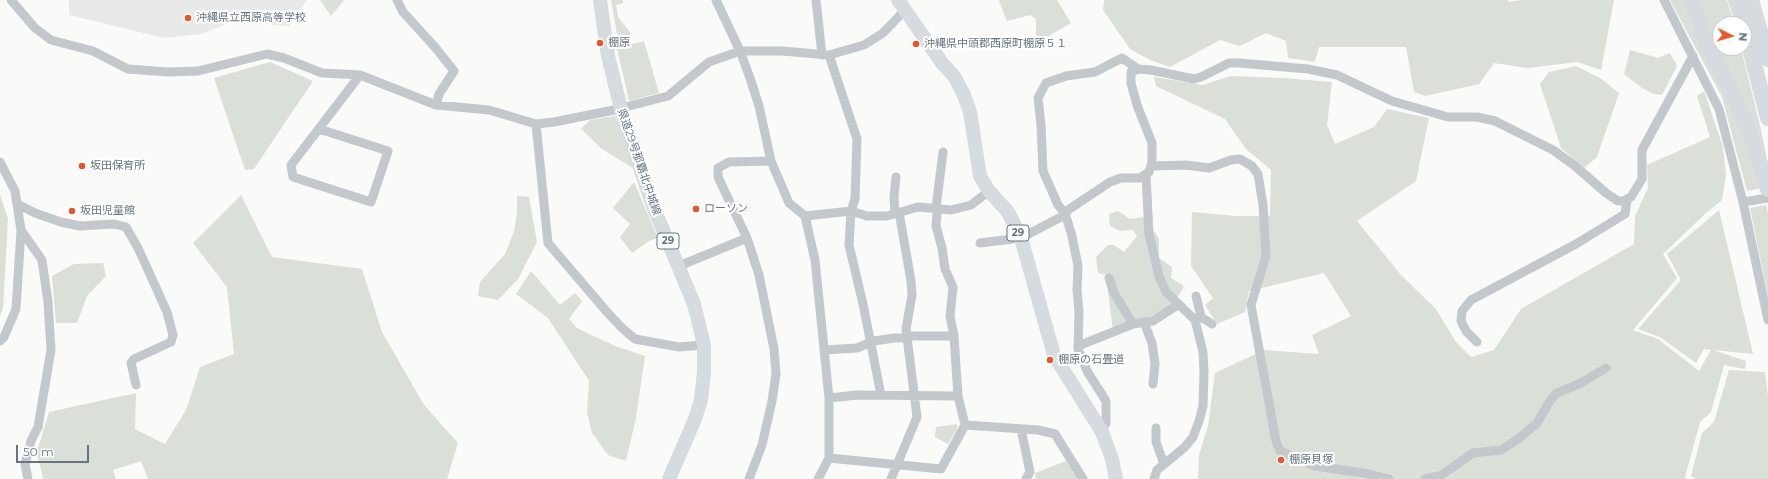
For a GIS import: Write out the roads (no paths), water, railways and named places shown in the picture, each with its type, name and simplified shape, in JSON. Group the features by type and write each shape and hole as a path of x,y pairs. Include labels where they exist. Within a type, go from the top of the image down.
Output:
{"highway":[{"path":"1692,0 1703,36 1734,96 1750,133 1768,189"},
{"path":"1736,0 1741,16"},
{"path":"1751,0 1768,59"},
{"path":"1752,56 1768,118"}],"main road":[{"name":"県道29号那覇北中城線","path":"600,0 608,56 621,109 653,206 694,304 704,345 704,372 701,400 696,418 669,479"},
{"name":"29","path":"902,5 942,63 954,76 964,95 970,112 980,176 989,191 1008,212 1021,238 1054,355 1102,432 1112,459 1116,479"}],"street":[{"path":"11,0 35,28 51,40 93,51 128,69 168,72 198,71 267,54 284,58 322,73 360,76 436,105 490,110 536,124 621,109 668,96 709,62 740,51 782,51 825,55 864,45 883,33 902,5"},
{"path":"397,0 403,12 434,46 454,71 439,94 436,105"},
{"path":"716,0 740,51 759,106 771,161 789,203 805,216 814,260 829,398 830,458 818,479"},
{"path":"816,0 825,55 857,139 855,199 851,211 848,245 863,304 881,395"},
{"path":"1664,0 1720,109 1743,202 1768,320"},
{"path":"980,243 1021,238 1064,213 1110,182 1121,178 1140,178 1149,172 1151,166 1152,143 1137,105 1131,83 1131,72 1138,69 1194,78 1201,77 1229,63 1246,63 1308,69 1337,75 1392,100 1448,117 1477,117 1495,121 1553,150 1618,201 1627,200 1632,197 1642,179 1642,150 1693,56"},
{"path":"1102,432 1106,423 1106,401 1087,371 1078,346 1078,266 1072,236 1064,213 1058,205 1043,170 1038,98 1046,83 1066,76 1095,72 1122,58 1138,69"},
{"path":"319,129 388,151 371,202 292,177 291,165 360,76"},
{"path":"536,124 548,243 622,328 635,339 679,347 704,345"},
{"path":"830,458 941,469 965,425 958,396 954,336 950,316 953,287 945,269 936,226 938,213 936,208 943,152"},
{"path":"1151,166 1186,165 1209,168 1231,160 1240,159 1252,166 1258,174 1263,205 1266,256 1251,305 1276,441 1280,451 1315,466 1370,474 1389,479"},
{"path":"749,479 762,446 772,401 776,374 774,349 759,275 747,238 718,177 718,168 729,162 771,161"},
{"path":"0,162 15,191 22,230 16,308 4,337 0,341"},
{"path":"1146,175 1149,234 1159,276 1166,292 1198,318 1212,324"},
{"path":"891,479 917,417 906,329 912,295 911,281 894,197 896,177"},
{"path":"805,216 851,211 867,216 886,216 897,212 918,208 951,210 972,205 989,191"},
{"path":"1743,202 1768,198"},
{"path":"1477,342 1466,331 1461,321 1462,311 1471,300 1576,244 1625,214 1627,200"},
{"path":"17,204 35,213 61,222 80,226 114,224 126,227 138,248 167,312 173,335 171,342 134,359 131,363 136,386"},
{"path":"22,230 42,260 48,302 51,350 38,427 31,441 25,464 28,479"},
{"path":"678,266 747,238"},
{"path":"1109,278 1114,293 1133,324"},
{"path":"1154,479 1158,470 1185,447 1193,436 1203,406 1203,352 1196,296"},
{"path":"1078,346 1133,324 1153,321 1179,304"},
{"path":"1144,322 1152,344 1155,364 1153,384"},
{"path":"824,350 857,348 870,343 894,338 954,336"},
{"path":"1425,479 1440,476 1473,453 1501,450 1518,439 1537,422 1550,401 1557,393 1581,384 1606,368"},
{"path":"829,398 857,395 958,396"},
{"path":"965,425 1038,430 1055,434 1084,479"},
{"path":"1156,428 1156,442 1164,464"},
{"path":"1021,430 1030,472 1026,479"}],"place":[{"name":"沖縄県立西原高等学校","path":"188,18"},
{"name":"棚原","path":"600,43"},
{"name":"沖縄県中頭郡西原町棚原５１","path":"916,44"},
{"name":"坂田保育所","path":"82,166"},
{"name":"ローソン","path":"696,209"},
{"name":"坂田児童館","path":"72,211"},
{"name":"棚原の石畳道","path":"1050,360"},
{"name":"棚原貝塚","path":"1281,460"}]}
